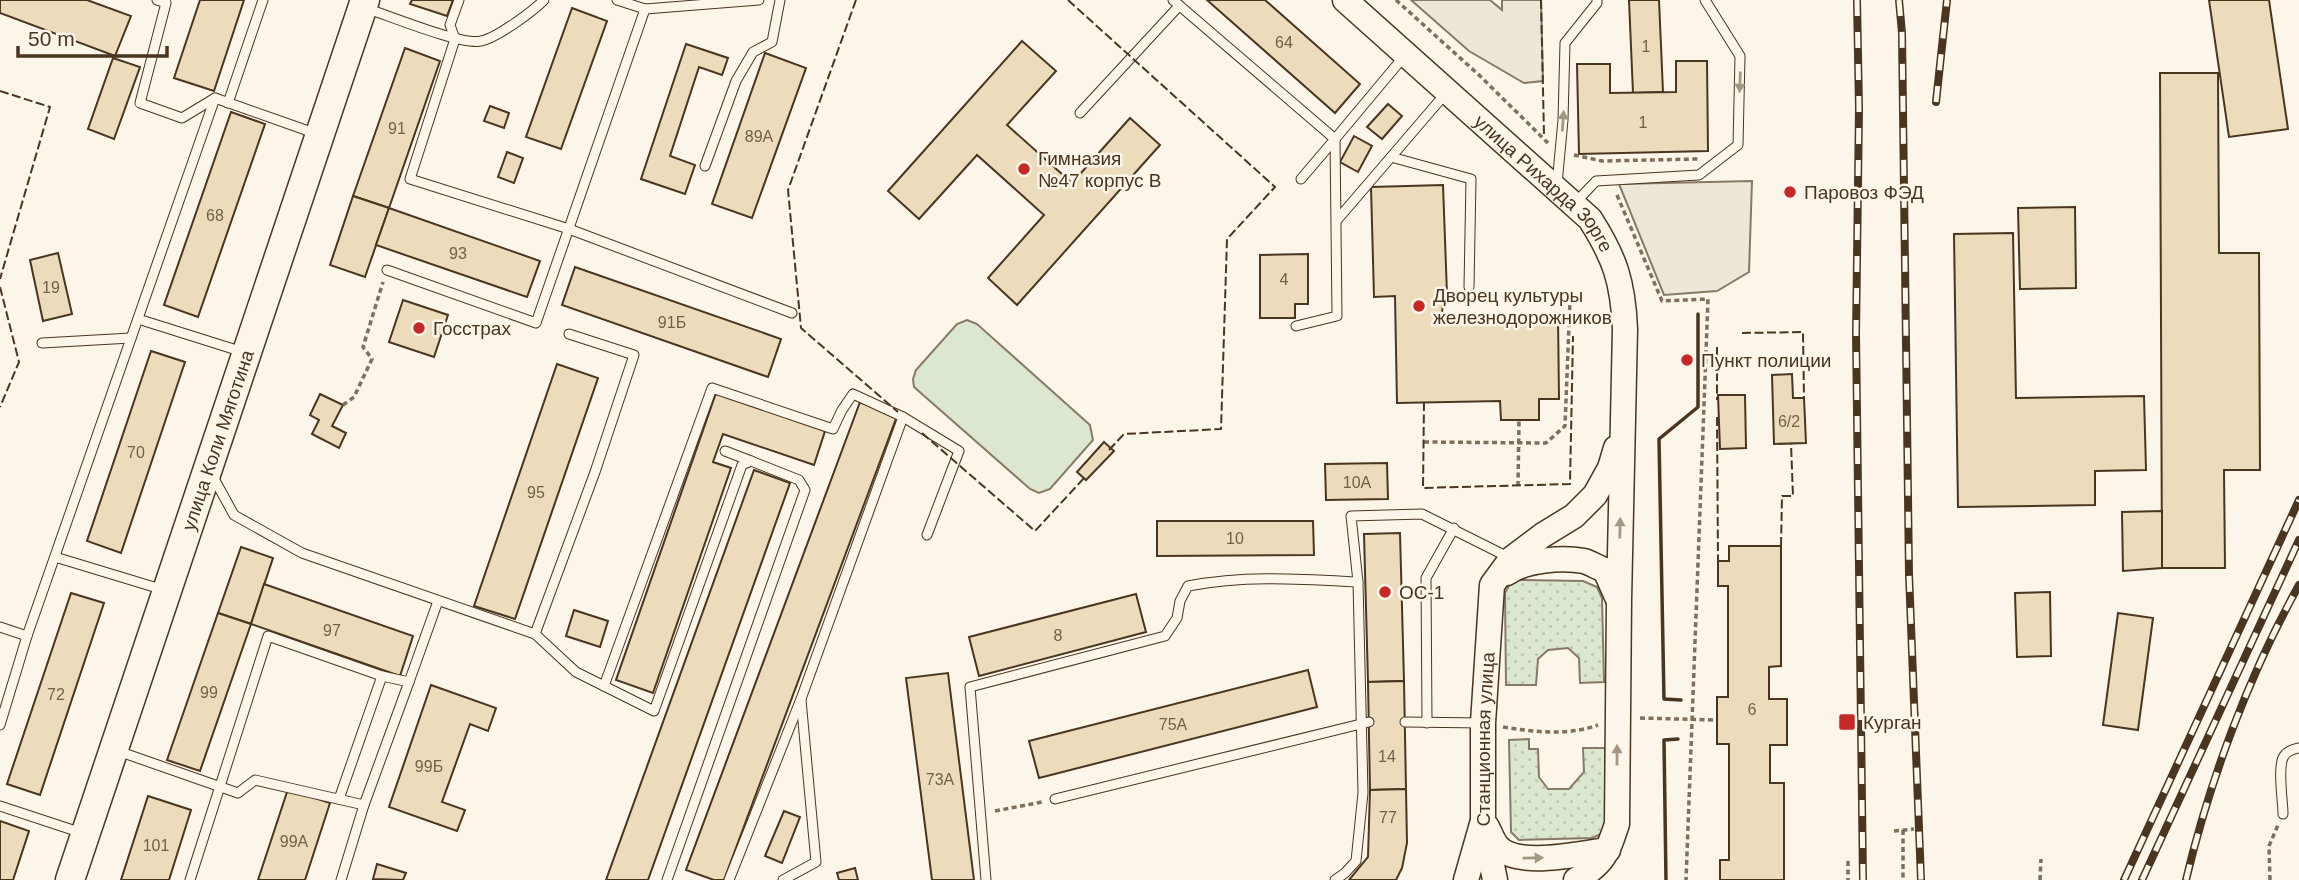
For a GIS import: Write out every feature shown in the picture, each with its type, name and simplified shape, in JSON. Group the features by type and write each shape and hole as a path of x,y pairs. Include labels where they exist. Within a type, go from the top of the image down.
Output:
{"main road":[{"name":"улица Рихарда Зорге","path":"1345,0 1590,219 1608,247 1618,275 1624,316 1622,424"},
{"name":"улица Коли Мяготина","path":"70,880 364,4"},
{"path":"1492,585 1511,559 1574,516 1595,495 1610,468 1622,424"},
{"path":"1483,820 1498,847 1513,857 1592,870 1617,824 1622,424"},
{"path":"1492,585 1518,565 1534,561 1585,561 1605,570 1619,600"},
{"name":"Станционная улица","path":"1492,585 1483,723 1483,820 1495,880"},
{"path":"1466,880 1483,820"}],"lane":[{"path":"158,0 166,3 140,103 182,118 215,98"},
{"path":"228,103 264,0"},
{"path":"459,0 450,25 455,39 410,178 569,229 792,313"},
{"path":"364,4 455,39 481,42 510,26 544,0"},
{"path":"617,0 645,9 759,0"},
{"path":"705,166 736,81 753,52 772,41 780,0"},
{"path":"1597,0 1565,43 1560,151 1565,197 1596,181 1699,175 1738,145 1740,56 1705,0"},
{"path":"1080,113 1176,3 1335,139 1336,316 1296,326"},
{"path":"387,270 536,323 645,9"},
{"path":"1301,179 1406,54"},
{"path":"1337,220 1447,92"},
{"path":"215,98 320,135"},
{"path":"0,725 27,636 215,98"},
{"path":"1391,157 1471,179 1469,287"},
{"path":"138,319 247,353"},
{"path":"535,634 595,472 634,355 569,334"},
{"path":"42,343 131,338"},
{"path":"604,686 712,388 833,429 853,394 903,417 959,451 927,535"},
{"path":"729,880 801,699 903,417"},
{"path":"667,880 805,490 799,480 725,451"},
{"path":"208,468 234,515 302,553 535,634 576,672 654,711 742,464 751,461"},
{"path":"1335,880 1356,861 1363,793 1365,722 1358,582 1351,516 1422,514 1511,559"},
{"path":"1427,723 1426,578 1454,528"},
{"path":"55,557 167,591"},
{"path":"986,880 970,687 1165,636 1177,618 1180,601 1188,586 1223,580 1272,577 1358,582"},
{"path":"341,880 364,805 438,601"},
{"path":"0,627 27,636"},
{"path":"190,880 268,636 382,676 409,682"},
{"path":"339,799 382,676"},
{"path":"783,880 816,862 801,699"},
{"path":"1055,799 1365,722"},
{"path":"1405,722 1483,723"},
{"path":"2283,814 2281,767 2284,756 2299,748"},
{"path":"114,750 238,793 255,780 364,805"},
{"path":"0,806 85,834"}],"path":[{"path":"1396,0 1479,75 1547,142 1560,151 1602,161 1721,158"},
{"path":"1602,161 1662,301 1708,299 1686,880"},
{"path":"343,405 354,397 372,359 363,347 387,270"},
{"path":"1424,442 1546,443 1564,426 1570,299"},
{"path":"1518,486 1519,420"},
{"path":"1483,723 1536,732 1580,731 1617,719 1716,720"},
{"path":"980,815 1055,799"},
{"path":"2270,880 2269,846 2283,814"},
{"path":"1894,831 1914,829"},
{"path":"1903,830 1903,880"},
{"path":"2040,880 2041,859"},
{"path":"1848,861 1848,880"}],"green space":[{"path":"967,320 977,324 1090,425 1093,440 1050,489 1039,493 1030,489 914,387 916,370 957,324"},
{"path":"1518,580 1583,581 1597,587 1602,598 1604,682 1580,683 1579,658 1568,648 1548,650 1538,659 1536,685 1506,685 1505,593 1510,584"},
{"path":"1529,739 1529,749 1538,749 1539,777 1548,789 1569,789 1584,772 1583,748 1605,748 1605,824 1601,834 1592,838 1519,840 1511,832 1509,740"}],"shaded area":[{"path":"1411,0 1490,0 1502,10 1502,0 1541,0 1543,81 1524,83 1469,51"},
{"path":"1752,181 1749,272 1717,291 1664,295 1619,184"}],"building":[{"path":"0,0 87,0 131,16 115,56 0,13"},
{"path":"200,0 244,0 214,91 174,78"},
{"path":"412,0 453,0 447,16 410,4"},
{"path":"1207,0 1265,0 1360,84 1335,113"},
{"path":"1629,0 1659,0 1663,92 1633,93"},
{"path":"2209,0 2269,0 2288,129 2229,137"},
{"path":"572,8 607,21 561,149 526,137"},
{"name":"Гимназия №47 корпус В","path":"1022,41 1056,71 1007,125 1072,183 1130,118 1160,145 1017,305 988,278 1044,215 977,155 919,219 888,191"},
{"path":"686,44 728,58 722,75 699,67 670,156 695,165 685,194 641,179"},
{"path":"405,48 440,61 389,208 353,196"},
{"path":"765,53 806,68 752,218 712,204"},
{"path":"113,58 140,67 114,139 88,129"},
{"path":"1676,61 1707,61 1708,151 1579,154 1577,64 1610,64 1610,93 1676,92"},
{"path":"2160,73 2218,73 2219,253 2259,253 2260,470 2224,470 2225,568 2162,568"},
{"path":"1388,104 1402,116 1382,139 1367,127"},
{"path":"490,106 509,113 504,128 484,121"},
{"path":"231,112 265,124 198,317 164,305"},
{"path":"1354,136 1372,146 1358,172 1340,162"},
{"path":"507,152 523,158 514,183 498,177"},
{"name":"Дворец культуры железнодорожников","path":"1443,185 1447,294 1443,295 1442,317 1558,315 1559,399 1539,399 1539,420 1501,420 1500,401 1397,403 1395,296 1374,297 1371,187"},
{"path":"353,196 389,208 365,277 330,265"},
{"path":"2075,207 2076,288 2020,289 2018,208"},
{"path":"389,208 540,261 527,297 376,245"},
{"path":"2013,233 2016,398 2144,396 2146,470 2095,471 2095,505 1958,507 1954,234"},
{"path":"58,253 72,314 43,321 30,260"},
{"path":"1308,254 1308,304 1295,304 1295,318 1260,318 1260,255"},
{"path":"575,267 781,339 768,377 562,305"},
{"name":"Госстрах","path":"403,300 448,315 434,357 389,342"},
{"path":"151,351 185,362 121,553 87,541"},
{"path":"557,364 598,378 515,619 474,606"},
{"path":"1792,374 1793,398 1804,398 1806,443 1774,444 1772,375"},
{"path":"716,393 825,431 814,465 723,434 713,462 731,468 653,693 616,680"},
{"path":"320,394 343,405 332,426 346,433 339,448 312,434 319,420 310,415"},
{"path":"1718,395 1745,395 1746,448 1720,449"},
{"path":"860,402 897,416 724,880 714,880 686,870"},
{"path":"1104,442 1114,451 1086,480 1077,472"},
{"path":"1387,463 1388,499 1326,500 1325,464"},
{"path":"754,470 790,483 648,880 606,880"},
{"path":"2162,511 2162,568 2123,571 2122,512"},
{"path":"1157,521 1313,521 1314,555 1157,556"},
{"path":"1400,533 1404,681 1368,682 1364,534"},
{"path":"1729,546 1781,546 1781,666 1769,667 1769,699 1787,699 1787,745 1770,745 1770,783 1784,783 1784,880 1720,880 1720,860 1729,860 1729,744 1717,744 1717,697 1728,697 1728,586 1718,586 1718,561 1729,561"},
{"path":"241,547 273,558 251,624 218,613"},
{"path":"264,584 413,636 400,676 251,624"},
{"path":"2050,592 2051,656 2017,657 2015,593"},
{"path":"71,593 104,603 40,795 7,784"},
{"path":"1136,594 1146,632 979,676 969,637"},
{"path":"574,610 608,621 600,647 566,636"},
{"path":"218,613 251,624 200,771 167,760"},
{"path":"2118,613 2153,618 2138,730 2103,725"},
{"path":"1308,670 1317,707 1039,778 1029,741"},
{"path":"948,673 974,880 932,880 906,678"},
{"path":"1404,681 1406,789 1370,790 1368,682"},
{"path":"431,685 496,708 488,731 470,724 442,802 465,810 457,831 389,807"},
{"path":"288,789 330,803 305,880 258,880"},
{"path":"1406,789 1407,843 1402,868 1396,880 1349,880 1368,857 1370,790"},
{"path":"148,796 191,810 169,880 121,880"},
{"path":"784,811 800,817 782,863 765,856"},
{"path":"0,821 29,831 13,880 0,880"},
{"path":"377,864 406,873 403,880 373,879"},
{"path":"855,868 858,880 839,880 837,873"}],"railway":[{"path":"1857,0 1859,109 1856,334 1863,880"},
{"path":"1899,0 1902,33 1909,574 1921,880"},
{"path":"1936,102 1947,0"},
{"path":"2124,880 2299,500"},
{"path":"2142,880 2299,540"},
{"path":"2186,880 2207,804 2233,728 2264,655 2299,585"}],"fence":[{"path":"856,0 788,190 801,328 898,412"},
{"path":"1068,0 1275,187 1227,239 1221,429 1124,434 1109,450"},
{"path":"1541,0 1544,135"},
{"path":"0,91 50,107 0,279"},
{"path":"0,287 19,362 0,407"},
{"path":"1742,333 1803,332 1804,398"},
{"path":"1424,402 1423,488 1570,484 1573,336"},
{"path":"1717,347 1717,400"},
{"path":"1717,417 1718,561"},
{"path":"922,433 1035,531 1086,476"},
{"path":"1781,546 1782,496 1793,496 1791,444"}],"wall":[{"path":"1681,700 1664,699 1659,439 1698,407 1698,314"},
{"path":"1666,880 1664,740 1678,739"}],"place":[{"name":"Гимназия №47 корпус В","path":"1024,169"},
{"name":"Паровоз ФЭД","path":"1790,192"},
{"name":"Дворец культуры железнодорожников","path":"1419,306"},
{"name":"Госстрах","path":"419,328"},
{"name":"Пункт полиции","path":"1687,360"},
{"name":"ОС-1","path":"1385,592"},
{"name":"Курган","path":"1847,722"}]}
